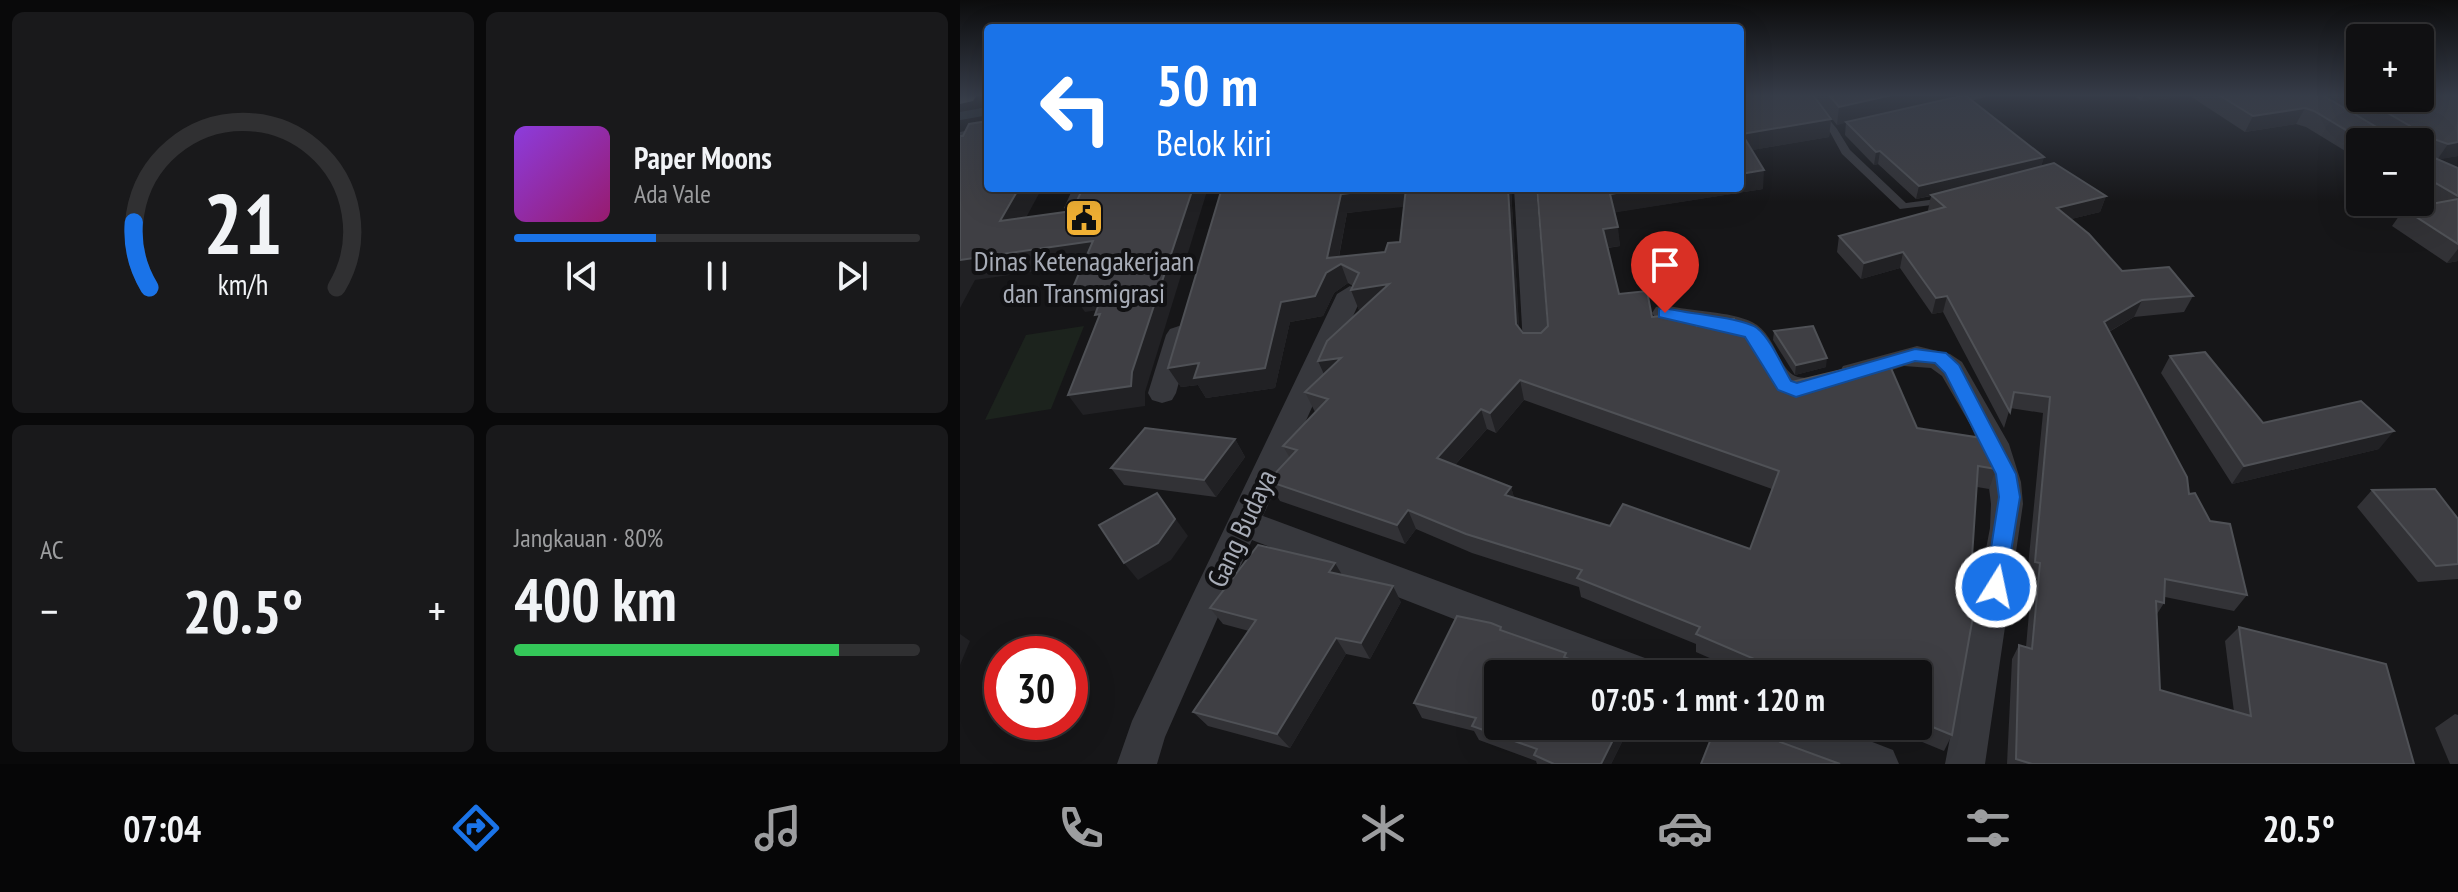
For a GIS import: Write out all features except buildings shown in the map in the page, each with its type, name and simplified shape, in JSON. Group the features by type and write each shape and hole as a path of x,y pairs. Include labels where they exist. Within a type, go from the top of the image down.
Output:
{"street":[{"path":"1525,192 1536,344"},
{"name":"Gang Budaya","path":"1137,764 1158,708 1350,294"},
{"path":"1665,313 1685,320 1730,325 1751,333 1785,386 1791,389 1925,354 1940,357 1952,369 2000,455 2010,497 1965,764"},
{"path":"1162,393 1184,318"},
{"path":"1244,523 1603,660"},
{"path":"1815,740 1879,764"}],"lane":[{"path":"963,134 980,131"},
{"path":"1834,131 1846,152 1904,207 1958,198"},
{"path":"1070,208 1076,192"}],"shaded area":[{"path":"1084,326 1051,409 985,420 1026,335"}],"place":[{"name":"Dinas Ketenagakerjaan dan Transmigrasi","path":"1084,218"}],"route":[{"path":"1665,313 1685,320 1741,327 1751,333 1766,351 1785,386 1796,390 1915,355 1940,357 1952,369 2000,455 2006,474 2010,497 1996,587"}]}
